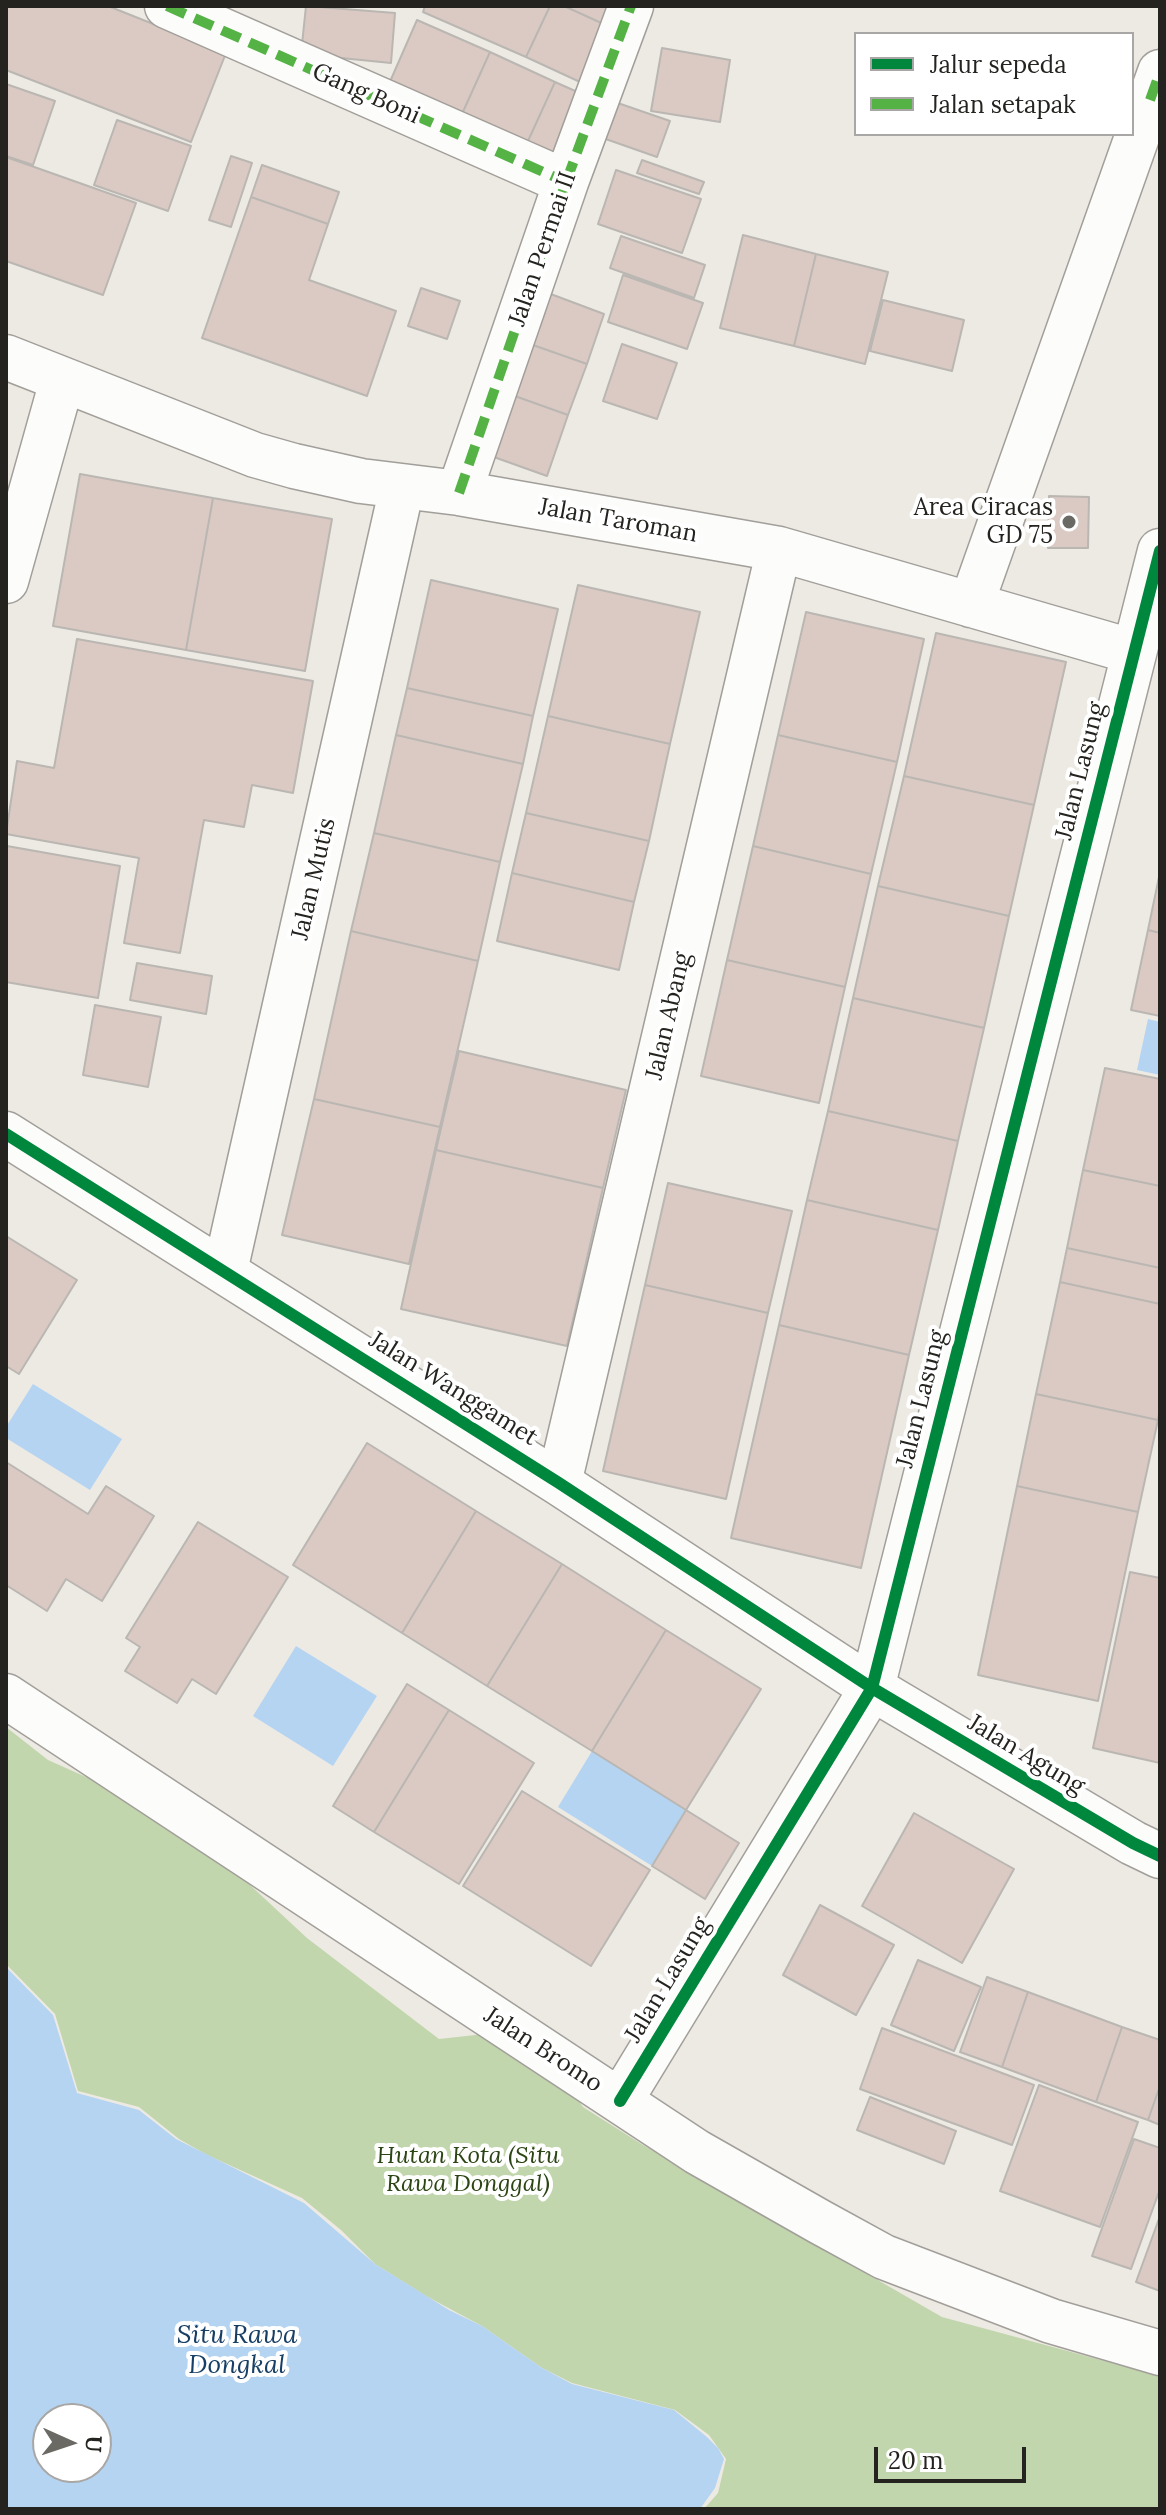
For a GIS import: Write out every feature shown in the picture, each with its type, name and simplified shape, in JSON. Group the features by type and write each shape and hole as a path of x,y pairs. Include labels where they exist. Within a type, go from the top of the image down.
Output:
{"street":[{"name":"Gang Boni","path":"167,6 566,182"},
{"name":"Jalan Permai II","path":"459,493 566,182 631,6"},
{"path":"971,605 1157,92"},
{"name":"Jalan Taroman","path":"6,357 255,455 320,473 459,493 779,549 1134,652"},
{"path":"6,581 62,381"},
{"name":"Jalan Mutis","path":"225,1271 402,487"},
{"name":"Jalan Abang","path":"559,1483 779,549"},
{"path":"1134,652 1160,551"},
{"name":"Jalan Lasung","path":"620,2101 872,1688 1134,652"},
{"name":"Jalan Wanggamet","path":"6,1134 559,1483 872,1688"},
{"name":"Jalan Agung","path":"872,1688 1160,1856"},
{"name":"Jalan Bromo","path":"6,1696 697,2152 884,2257 1051,2321 1160,2353"}],"green space":[{"name":"Hutan Kota (Situ Rawa Donggal)","path":"6,1727 48,1760 178,1818 307,1938 439,2039 484,2034 556,2068 583,2107 643,2145 942,2317 1160,2376 1160,2509 704,2509 718,2493 726,2459 709,2435 675,2410 572,2383 542,2368 482,2326 375,2264 341,2230 302,2198 207,2155 179,2139 139,2107 78,2091 55,2014 6,1964"}],"water":[{"path":"1148,1019 1160,1022 1160,1075 1137,1070"},
{"path":"33,1384 122,1439 90,1490 6,1438 6,1427"},
{"path":"296,1646 377,1696 333,1766 253,1716"},
{"path":"592,1751 686,1810 652,1866 558,1807"},
{"name":"Situ Rawa Dongkal","path":"6,1967 53,2015 77,2093 139,2110 176,2139 304,2203 375,2264 449,2310 482,2326 542,2368 572,2384 674,2410 707,2437 724,2459 715,2488 700,2509 6,2509"}],"building":[{"path":"6,6 108,6 226,53 191,142 6,70"},
{"path":"306,6 395,13 391,63 301,54"},
{"path":"425,6 550,6 526,57 423,12"},
{"path":"550,6 564,6 619,31 593,88 526,57"},
{"path":"564,6 630,6 619,31"},
{"path":"417,20 490,52 457,125 385,93"},
{"path":"662,48 730,60 720,122 651,111"},
{"path":"490,52 555,82 522,154 457,125"},
{"path":"555,82 591,98 558,170 522,154"},
{"path":"6,84 55,101 33,165 6,156"},
{"path":"612,101 670,121 657,157 600,137"},
{"path":"117,120 191,146 168,211 94,185"},
{"path":"231,156 252,163 231,227 209,220"},
{"path":"6,157 136,203 103,295 6,261"},
{"path":"642,160 704,182 699,194 637,173"},
{"path":"262,165 339,192 328,224 251,197"},
{"path":"616,170 701,199 682,253 598,224"},
{"path":"251,197 328,224 309,280 396,311 367,396 202,338"},
{"path":"743,235 816,254 794,346 720,328"},
{"path":"621,236 705,265 694,298 610,268"},
{"path":"816,254 888,272 865,364 794,346"},
{"path":"623,275 703,303 687,349 608,322"},
{"path":"421,288 460,301 447,339 408,326"},
{"path":"548,293 604,314 587,364 530,344"},
{"path":"883,300 964,320 952,371 870,351"},
{"path":"530,344 587,364 568,415 512,395"},
{"path":"622,344 677,363 657,419 603,401"},
{"path":"512,395 568,415 547,476 491,456"},
{"path":"80,474 213,498 186,650 53,626"},
{"name":"Area Ciracas GD 75","path":"1049,496 1089,497 1088,548 1048,548"},
{"path":"213,498 332,519 305,671 186,650"},
{"path":"431,580 558,609 533,716 407,688"},
{"path":"578,585 700,612 670,744 548,716"},
{"path":"806,612 924,639 897,762 778,735"},
{"path":"936,633 1066,662 1034,805 904,776"},
{"path":"77,639 313,681 293,793 252,785 244,827 204,820 180,953 124,943 139,858 6,834 17,761 54,768"},
{"path":"407,688 533,716 523,764 396,735"},
{"path":"548,716 670,744 649,841 526,813"},
{"path":"396,735 523,764 500,862 374,833"},
{"path":"778,735 897,762 871,874 753,846"},
{"path":"904,776 1034,805 1009,916 878,886"},
{"path":"526,813 649,841 634,902 512,873"},
{"path":"374,833 500,862 478,961 351,931"},
{"path":"7,846 120,866 98,998 6,982"},
{"path":"753,846 871,874 845,987 727,960"},
{"path":"1160,872 1160,933 1148,930"},
{"path":"512,873 634,902 619,970 497,941"},
{"path":"878,886 1009,916 984,1028 853,998"},
{"path":"1148,930 1160,933 1160,1016 1131,1010"},
{"path":"351,931 478,961 440,1127 314,1099"},
{"path":"727,960 845,987 819,1103 701,1076"},
{"path":"137,963 212,976 206,1014 130,1000"},
{"path":"853,998 984,1028 958,1141 828,1111"},
{"path":"95,1005 161,1017 148,1087 83,1075"},
{"path":"459,1051 626,1090 603,1188 436,1150"},
{"path":"1105,1068 1160,1079 1160,1186 1083,1170"},
{"path":"314,1099 440,1127 409,1264 282,1235"},
{"path":"828,1111 958,1141 938,1230 807,1200"},
{"path":"436,1150 603,1188 567,1346 401,1309"},
{"path":"1083,1170 1160,1186 1160,1268 1067,1248"},
{"path":"668,1183 792,1211 768,1313 645,1285"},
{"path":"807,1200 938,1230 909,1355 779,1325"},
{"path":"6,1236 77,1280 19,1374 6,1366"},
{"path":"1067,1248 1160,1268 1160,1304 1060,1282"},
{"path":"1060,1282 1160,1304 1158,1420 1036,1394"},
{"path":"645,1285 768,1313 726,1499 603,1471"},
{"path":"779,1325 909,1355 861,1568 731,1538"},
{"path":"1036,1394 1158,1420 1138,1512 1017,1486"},
{"path":"367,1443 476,1511 402,1633 293,1565"},
{"path":"6,1462 88,1514 106,1486 154,1516 102,1601 66,1579 47,1611 6,1585"},
{"path":"1017,1486 1138,1512 1098,1701 978,1675"},
{"path":"476,1511 562,1564 487,1686 402,1633"},
{"path":"198,1522 288,1577 216,1694 192,1679 177,1703 125,1671 140,1647 126,1638"},
{"path":"562,1564 666,1630 592,1751 487,1686"},
{"path":"1130,1572 1160,1578 1160,1763 1093,1748"},
{"path":"666,1630 761,1689 686,1810 592,1751"},
{"path":"407,1684 449,1710 374,1832 333,1806"},
{"path":"449,1710 534,1763 459,1884 374,1832"},
{"path":"522,1791 650,1870 591,1966 463,1886"},
{"path":"686,1810 739,1843 705,1899 652,1866"},
{"path":"914,1813 1014,1869 962,1963 862,1906"},
{"path":"820,1905 894,1945 856,2015 783,1975"},
{"path":"918,1960 981,1987 954,2051 891,2025"},
{"path":"987,1977 1028,1992 1002,2067 960,2052"},
{"path":"1028,1992 1122,2027 1096,2102 1002,2067"},
{"path":"1122,2027 1160,2040 1160,2086 1148,2120 1096,2102"},
{"path":"882,2028 1034,2085 1012,2145 860,2089"},
{"path":"1039,2085 1138,2122 1100,2227 1000,2191"},
{"path":"1160,2086 1160,2125 1148,2120"},
{"path":"870,2097 956,2131 944,2164 857,2130"},
{"path":"1134,2139 1160,2148 1160,2189 1131,2269 1092,2256"},
{"path":"1160,2216 1160,2291 1136,2282"}],"marked path":[{"path":"167,6 566,182"},
{"path":"459,493 566,182 631,6"},
{"path":"1150,100 1160,72"}],"cycle path":[{"path":"620,2101 872,1688 1160,551"},
{"path":"6,1134 559,1483 872,1688 1160,1856"}],"place":[{"name":"Area Ciracas GD 75","path":"1069,522"}]}
